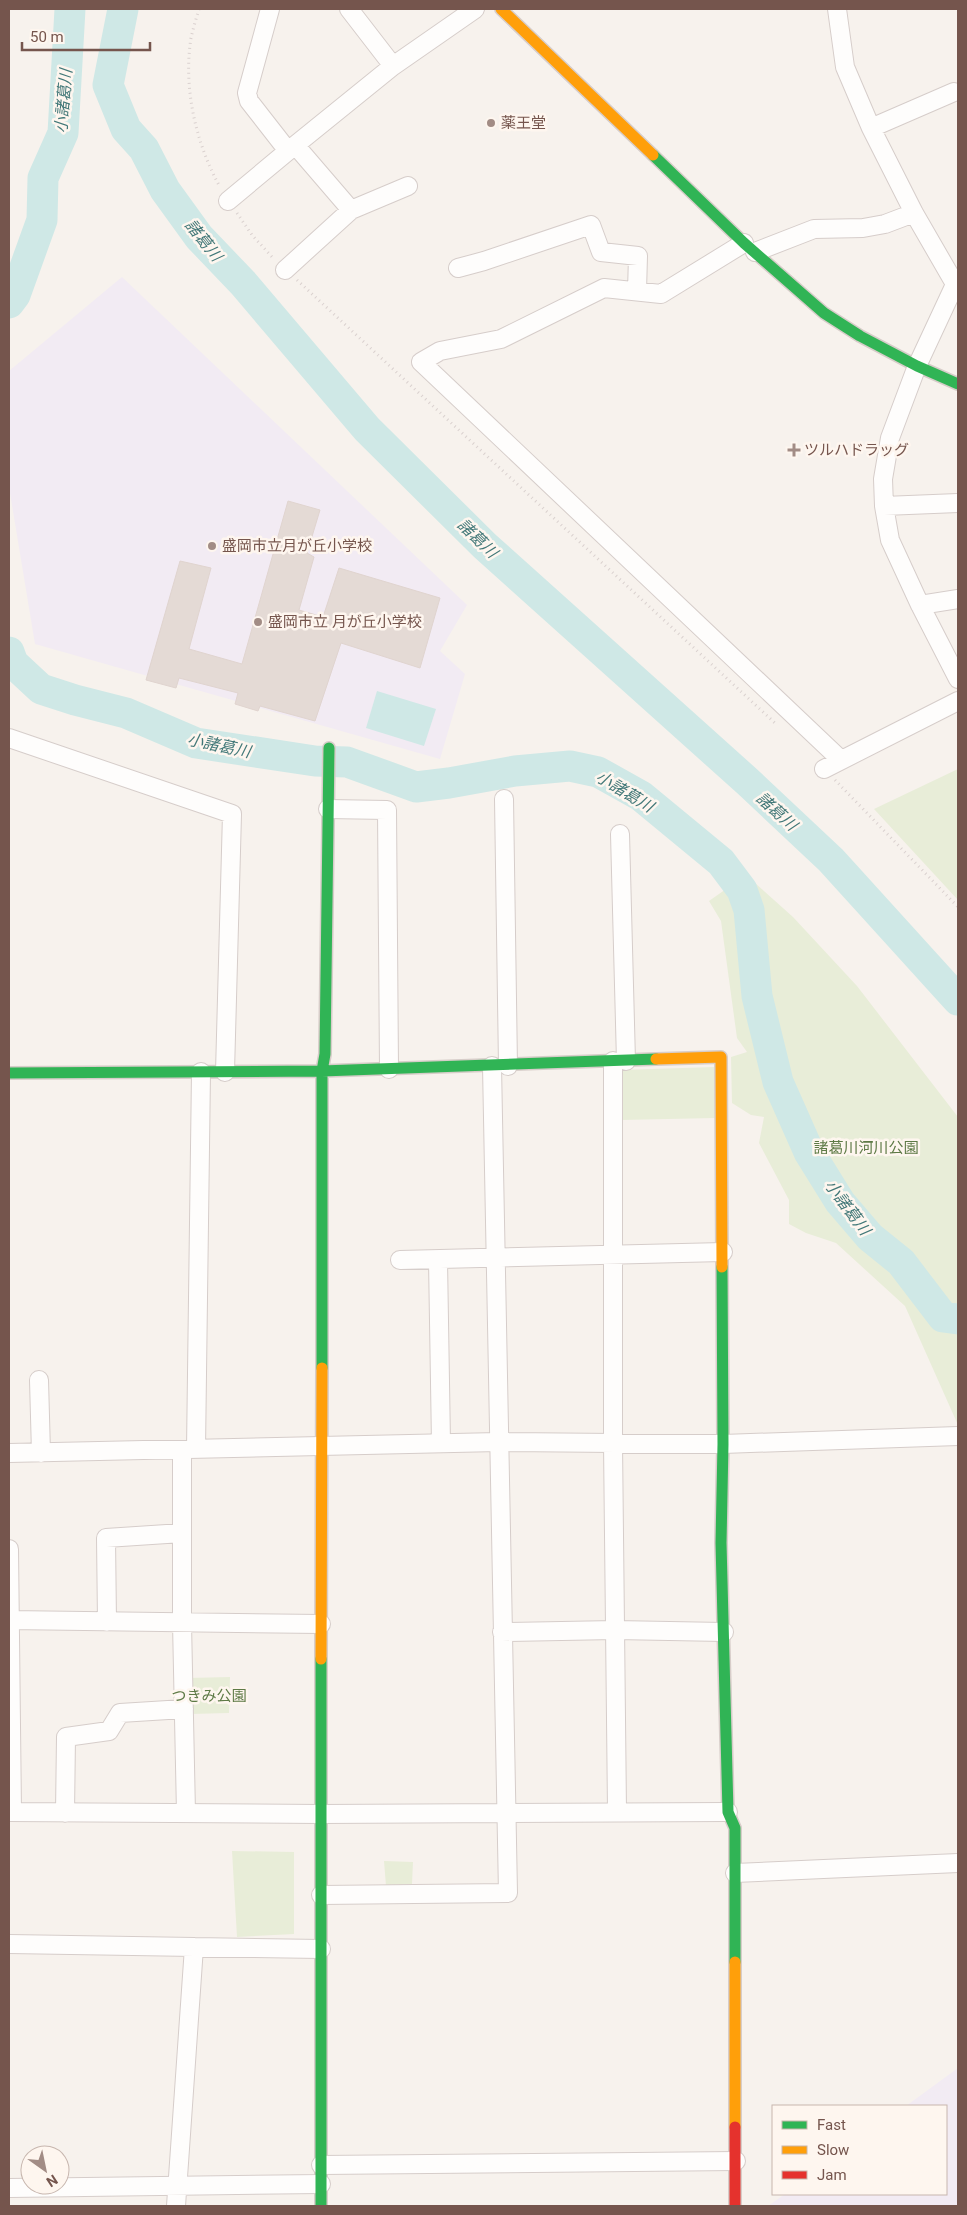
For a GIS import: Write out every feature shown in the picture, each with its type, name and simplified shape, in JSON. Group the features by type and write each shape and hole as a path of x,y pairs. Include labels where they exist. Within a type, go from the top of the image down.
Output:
{"street":[{"path":"270,9 247,93 249,101 350,210"},
{"path":"349,9 393,66"},
{"path":"228,202 393,66 475,9"},
{"path":"501,9 749,248 824,313 860,336 917,366 958,384"},
{"path":"837,9 845,67 871,128 914,212 957,281 917,366 890,438 882,479 884,506 890,540 920,605 958,679"},
{"path":"871,128 954,92"},
{"path":"286,270 350,210 408,186"},
{"path":"841,760 422,362 440,351 502,339 604,288 660,294 749,248 814,229 878,225 914,212"},
{"path":"458,268 591,225 601,252 638,256 637,291"},
{"path":"884,506 958,502"},
{"path":"920,605 958,599"},
{"path":"824,769 958,702"},
{"path":"9,738 232,814 225,1072"},
{"path":"321,2206 322,1072 325,1054 329,748"},
{"path":"321,1895 508,1893 495,1258 504,799"},
{"path":"328,809 387,810 389,1070"},
{"path":"617,1811 613,1256 620,1061 620,834"},
{"path":"9,1073 322,1072 721,1057 723,1252 721,1544 728,1812 735,1828 735,2206"},
{"path":"186,1813 182,1533 189,1450 201,1072"},
{"path":"400,1260 723,1252"},
{"path":"438,1260 442,1444"},
{"path":"39,1380 42,1452"},
{"path":"9,1453 498,1442 723,1444 958,1436"},
{"path":"107,1622 106,1538 182,1533"},
{"path":"9,1549 10,1812 321,1814 617,1811 728,1812"},
{"path":"9,1620 321,1624"},
{"path":"502,1632 615,1630 724,1632"},
{"path":"65,1812 66,1737 109,1730 120,1713 184,1709"},
{"path":"735,1873 958,1863"},
{"path":"9,1944 321,1949"},
{"path":"176,2206 194,1947"},
{"path":"321,2165 736,2161"},
{"path":"9,2188 321,2184"}],"shaded area":[{"name":"盛岡市立月が丘小学校","path":"122,277 467,605 440,651 465,674 440,759 35,644 9,487 9,371"},
{"path":"958,2068 958,2206 768,2206 784,2195 947,2195 947,2105 907,2105"}],"green space":[{"path":"958,769 958,900 874,809"},
{"name":"諸葛川河川公園","path":"746,875 793,917 857,986 958,1117 958,1425 905,1306 836,1243 806,1233 789,1224 789,1200 759,1143 764,1117 751,1115 732,1103 731,1057 747,1052 737,1038 721,921 709,901"},
{"path":"714,1067 715,1118 621,1120 620,1070"},
{"name":"つきみ公園","path":"230,1677 229,1713 190,1714 188,1678"},
{"path":"232,1851 294,1852 294,1934 237,1937"},
{"path":"384,1861 413,1862 412,1884 386,1886"}],"water":[{"path":"377,691 436,709 424,746 366,728"}],"building":[{"path":"288,501 320,510 307,553 314,557 299,610 323,617 339,568 440,598 420,668 341,643 315,721 260,706 258,711 235,704 238,693 179,678 176,688 146,680 180,561 211,568 189,649 242,664"}],"waterway":[{"name":"小諸葛川","path":"9,303 15,295 42,220 43,178 63,133 70,9"},
{"name":"諸葛川","path":"123,9 108,85 126,129 144,149 165,190 199,237 243,283 367,429 485,546 748,782 831,860 958,1000"},
{"name":"小諸葛川","path":"9,652 13,663 41,689 126,713 196,743 315,761 347,762 416,787 515,771 570,766 598,772 641,796 721,862 742,890 749,910 757,996 778,1082 809,1152 840,1202 870,1237 901,1262 943,1317 958,1319"}],"traffic: fast":[{"path":"653,155 744,243 824,313 860,336 917,366 958,384"},
{"path":"322,1368 322,1071 325,1054 329,748"},
{"path":"9,1073 322,1071 656,1059"},
{"path":"722,1267 723,1444 721,1543 728,1812 735,1828 735,1962"},
{"path":"321,1659 321,2206"}],"traffic: slow":[{"path":"501,9 653,155"},
{"path":"656,1059 721,1057 722,1267"},
{"path":"321,1659 322,1368"},
{"path":"735,1962 735,2127"}],"traffic: jam":[{"path":"735,2127 735,2206"}],"place":[{"name":"薬王堂","path":"491,123"},
{"name":"ツルハドラッグ","path":"794,450"},
{"name":"盛岡市立月が丘小学校","path":"212,546"},
{"name":"盛岡市立 月が丘小学校","path":"258,622"}]}
